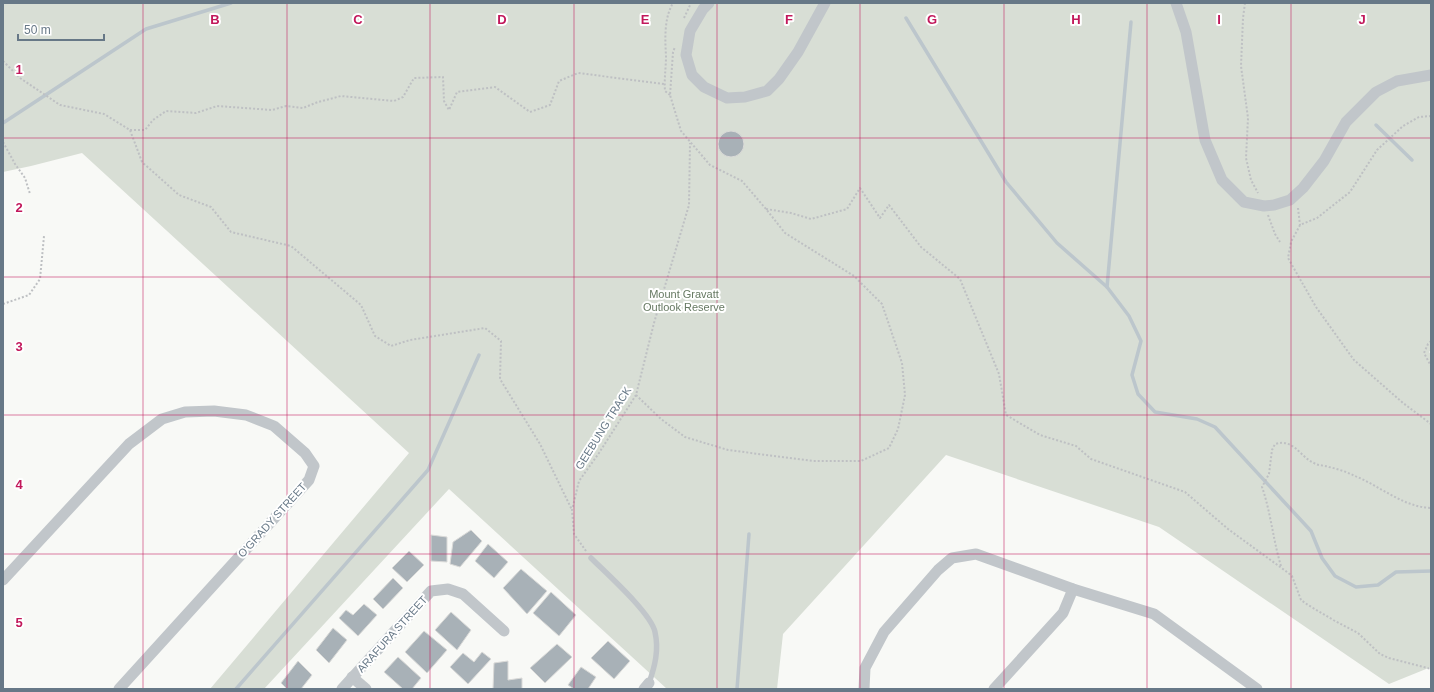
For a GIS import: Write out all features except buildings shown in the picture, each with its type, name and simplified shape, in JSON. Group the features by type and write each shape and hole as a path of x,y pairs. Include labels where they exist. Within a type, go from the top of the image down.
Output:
{"street":[{"path":"709,3 703,9 690,31 686,55 692,75 704,86 726,98 745,97 767,91 779,79 798,52 825,3"},
{"path":"1176,3 1186,32 1205,140 1222,180 1244,202 1264,206 1274,205 1290,200 1304,188 1324,161 1346,122 1376,92 1398,81 1431,75"},
{"name":"O'GRADY STREET","path":"3,579 129,444 162,419 185,412 214,411 246,415 274,426 305,453 314,466 309,480 119,689"},
{"path":"864,689 866,668 884,632 938,570 952,558 976,554 1073,589 1154,614 1257,689"},
{"name":"ARAFURA STREET","path":"342,689 431,591 448,589 463,594 504,631"},
{"path":"994,689 1063,613 1073,589"},
{"path":"352,677 366,689"}],"lane":[{"path":"591,558 646,614 655,630 657,653 654,668 646,686"}],"path":[{"path":"670,95 665,91 664,84 666,57 664,32 673,3"},
{"path":"683,20 691,3"},
{"path":"1245,3 1241,66 1248,118 1246,158 1251,180 1280,242"},
{"path":"636,395 660,419 685,437 728,450 813,461 861,461 889,448 898,428 905,395 902,363 882,304 854,276 785,233 742,181 710,165 681,131 670,95 673,52 675,46"},
{"path":"3,61 20,78 60,105 104,114 130,130 144,130 153,120 166,111 196,113 217,106 272,110 286,106 303,108 318,102 341,96 394,101 403,98 414,78 443,77 444,101 449,110 457,92 495,87 530,112 550,105 559,81 578,72 664,84"},
{"path":"1431,116 1419,117 1403,126 1377,150 1350,192 1317,218 1300,225 1291,242 1288,258 1316,307 1354,360 1403,403 1431,424"},
{"path":"130,130 142,162 179,195 211,207 231,232 291,246 361,305 375,336 391,346 410,340 485,328 501,342 500,379 540,444 572,510"},
{"path":"3,142 15,164 25,178 30,194"},
{"name":"GEEBUNG TRACK","path":"591,558 574,534 572,510 579,481 636,395 654,323 689,205 690,142"},
{"path":"766,209 791,213 811,219 847,210 860,188 880,218 889,205 921,248 960,279 999,374 1006,415 1040,434 1076,446 1091,459 1185,492 1228,529 1292,576 1301,600 1335,621 1358,632 1380,654 1389,658 1431,669"},
{"path":"3,304 29,295 40,279 44,236"},
{"path":"1431,341 1424,353 1431,366"},
{"path":"1281,567 1268,504 1262,487 1268,477 1272,450 1275,444 1281,442 1287,443 1296,448 1314,464 1330,467 1356,476 1403,501 1422,508 1431,508"}],"green space":[{"name":"Mount Gravatt Outlook Reserve","path":"3,3 1431,3 1431,350 1429,352 1431,354 1431,667 1389,684 1159,527 946,455 783,634 777,689 667,689 449,489 264,689 210,689 409,453 82,153 3,172"}],"waterway":[{"path":"3,123 146,29 231,3"},
{"path":"906,18 1006,182 1057,243 1107,287 1129,316 1141,341 1132,375 1138,394 1155,412 1197,419 1215,427 1311,531 1322,558 1335,576 1356,587 1378,585 1396,572 1431,571"},
{"path":"1107,287 1131,22"},
{"path":"1376,125 1412,160"},
{"path":"236,689 428,470 479,355"},
{"path":"737,689 749,534"}]}
